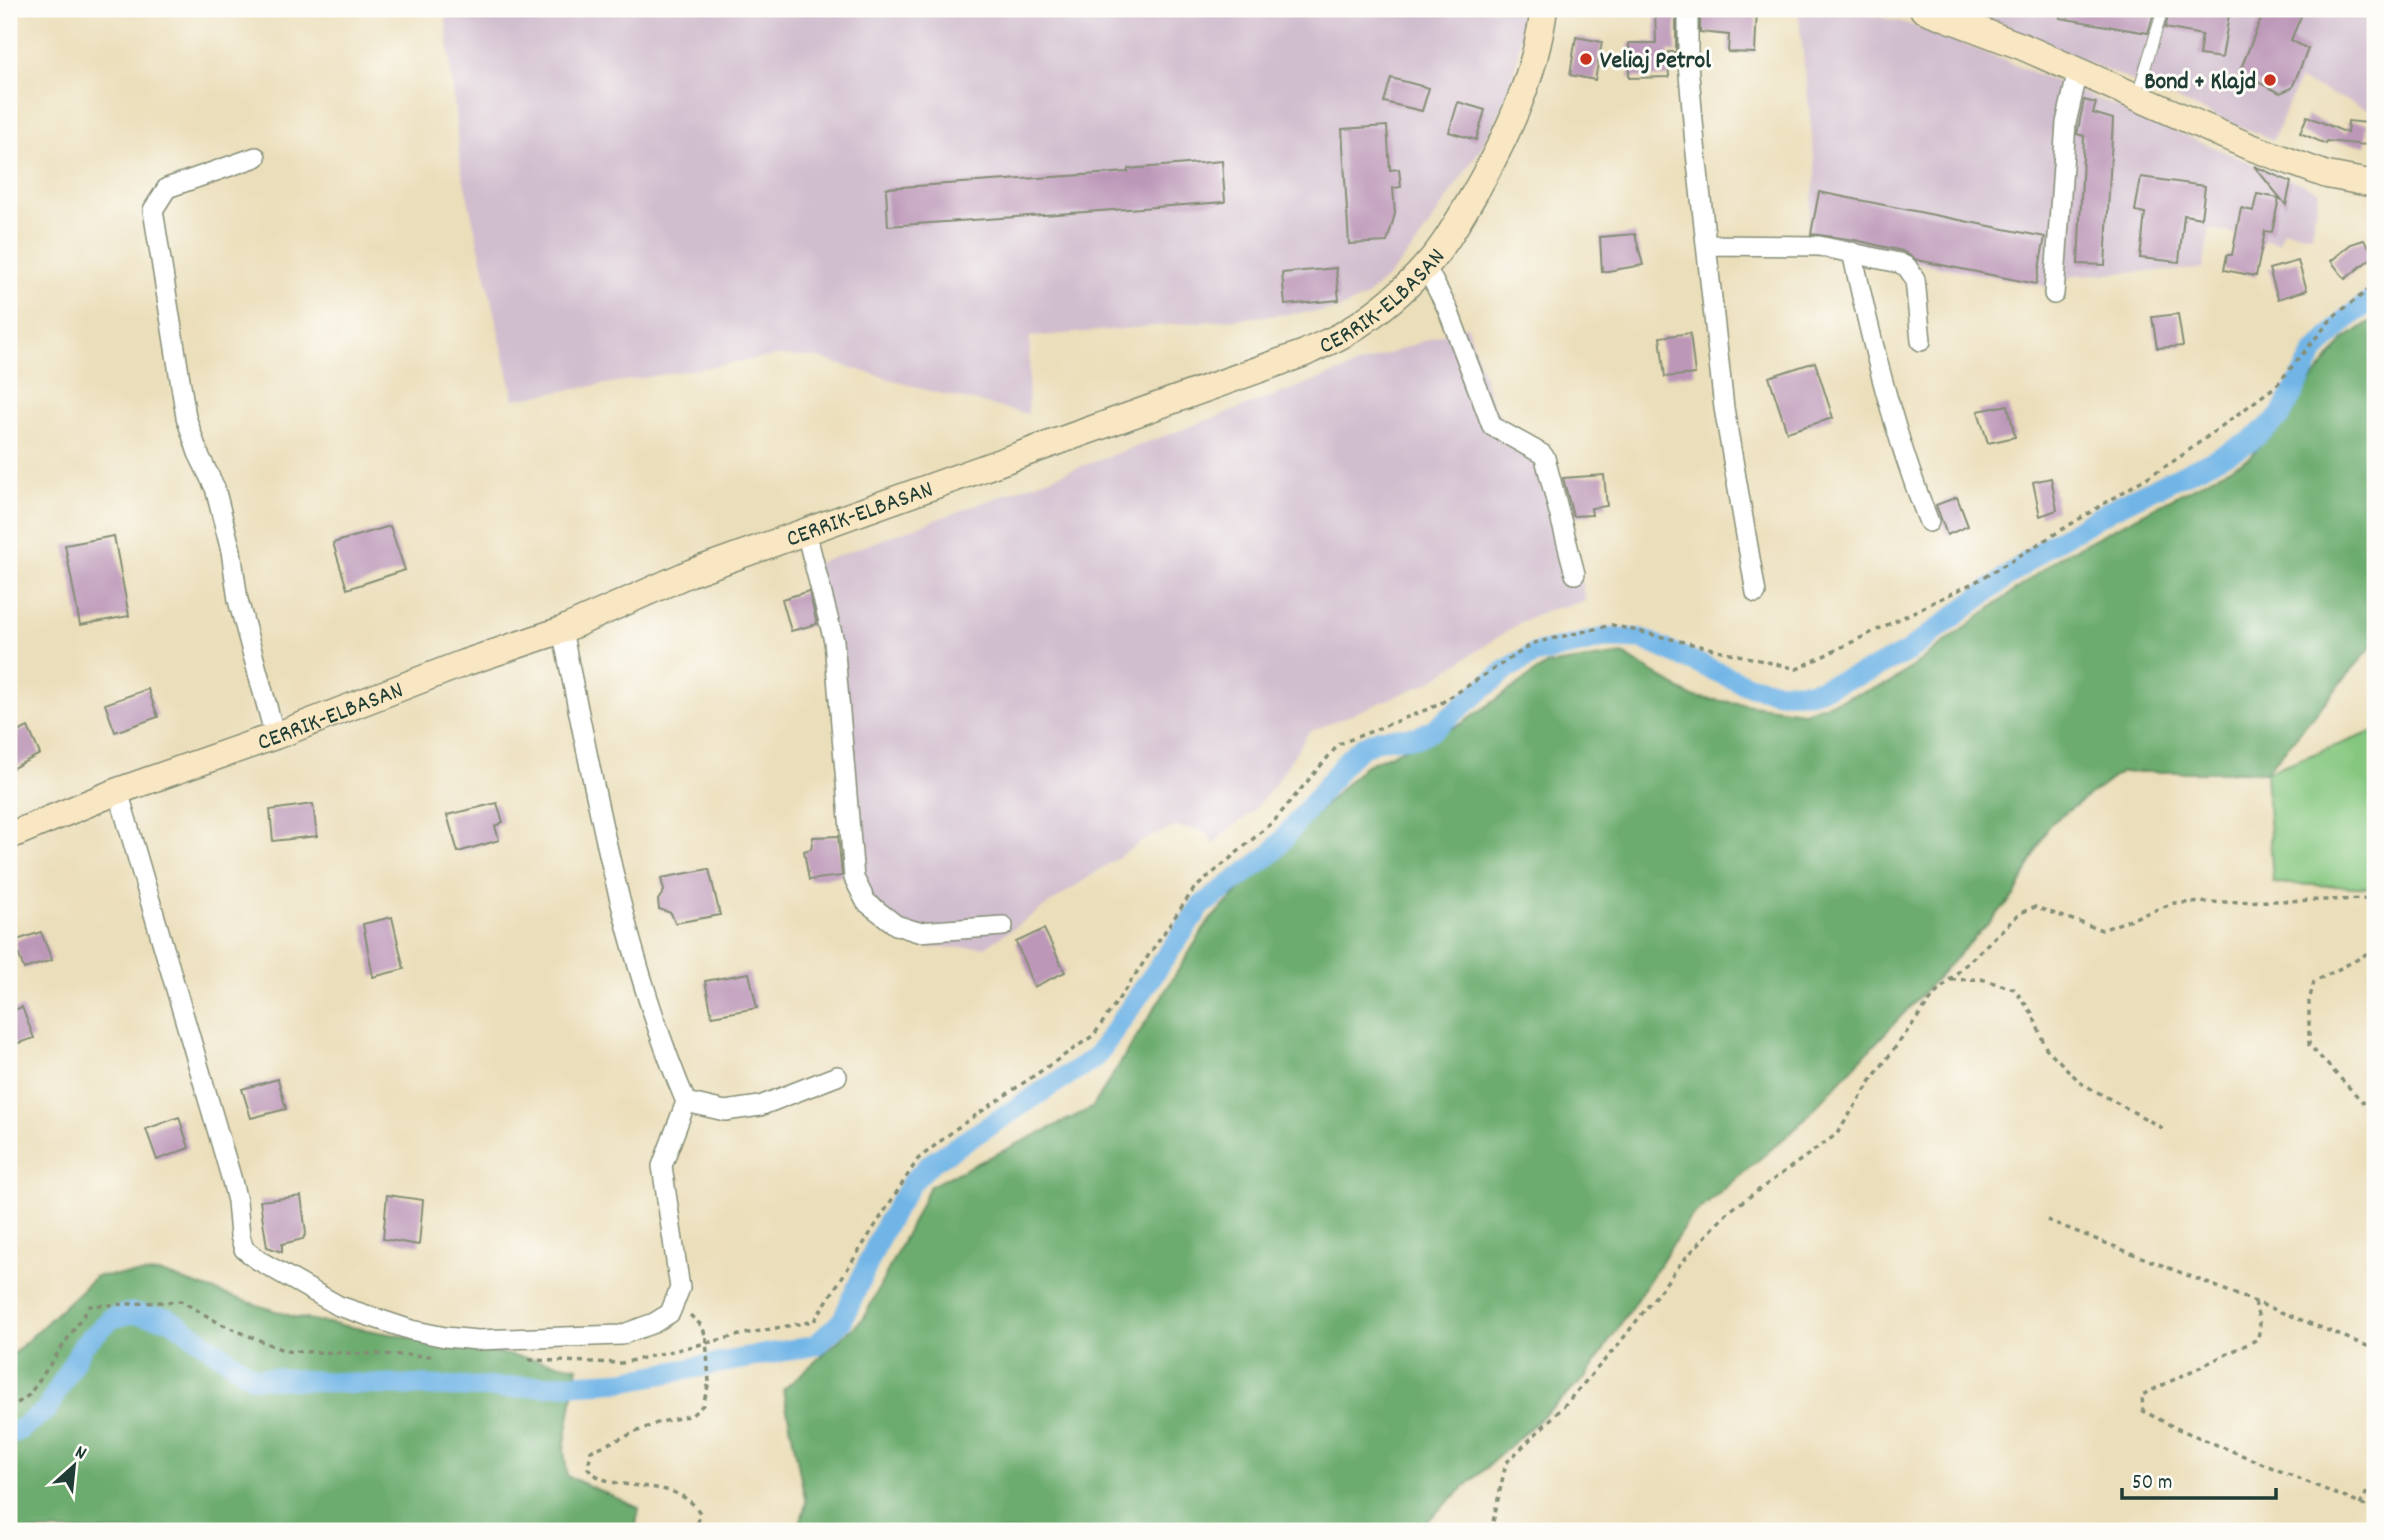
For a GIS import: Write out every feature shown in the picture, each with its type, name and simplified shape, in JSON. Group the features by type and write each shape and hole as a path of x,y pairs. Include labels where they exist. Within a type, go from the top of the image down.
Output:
{"main road":[{"name":"CERRIK-ELBASAN","path":"9,836 118,791 275,736 464,663 562,631 690,573 1305,353 1351,330 1387,303 1426,267 1478,188 1515,116 1533,62 1544,9"},
{"path":"1923,9 2021,46 2248,146 2328,175 2375,184"}],"street":[{"path":"1688,9 1688,63 1724,408 1756,593"},
{"path":"2054,294 2066,123 2078,71"},
{"path":"256,158 167,188 153,210 186,417 198,453 215,488 231,551 239,600 275,736"},
{"path":"1706,245 1819,246 1899,263 1912,273 1921,341"},
{"path":"1852,252 1889,403 1911,476 1929,522"},
{"path":"1426,267 1448,310 1492,426 1545,458 1575,574"},
{"path":"806,532 834,641 854,878 866,902 896,925 918,932 1003,926"},
{"path":"118,791 225,1154 237,1201 244,1249 258,1260 340,1306 411,1330 478,1340 621,1335 654,1323 670,1313 680,1287 662,1166 686,1102 660,1033 609,861 562,631"},
{"path":"686,1102 725,1111 760,1106 837,1076"}],"lane":[{"path":"2136,96 2163,9"}],"path":[{"path":"527,1360 622,1363 744,1334 814,1321 918,1159 957,1128 1094,1035 1194,889 1274,821 1339,744 1438,705 1534,643 1612,625 1797,669 1983,578 2177,459 2276,386 2333,317 2375,285"},
{"path":"1491,1531 1506,1463 1561,1409 1618,1345 1682,1262 1728,1212 1837,1134 1934,994 2020,913 2035,908 2102,930 2174,903 2375,899"},
{"path":"2375,947 2362,957 2314,982 2309,1001 2309,1045 2375,1115"},
{"path":"1949,980 1981,979 2014,989 2032,1013 2046,1048 2081,1083 2166,1130"},
{"path":"2047,1220 2375,1349"},
{"path":"9,1409 29,1395 90,1306 181,1301 221,1324 285,1351 447,1357"},
{"path":"2256,1302 2260,1324 2258,1339 2142,1395 2143,1411 2176,1429 2375,1510"},
{"path":"670,1313 691,1315 702,1326 706,1337 709,1382 703,1405 692,1415 657,1423 591,1451 588,1468 594,1476 610,1481 679,1493 693,1502 700,1513 694,1531"},
{"path":"2360,1505 2375,1482"}],"shaded area":[{"path":"445,9 1526,9 1515,68 1505,103 1481,148 1416,245 1388,277 1364,298 1337,310 1030,337 1028,414 930,391 815,357 775,356 514,399 460,164"},
{"path":"1798,9 1850,10 1902,22 1947,37 2319,191 2311,235 2283,230 2279,243 2210,229 2203,269 2076,275 2048,287 1805,242 1816,173"},
{"path":"1951,9 2375,9 2375,113 2299,80 2273,140 2039,42"},
{"path":"1467,325 1493,405 1510,429 1546,451 1586,601 1548,610 1521,622 1428,683 1309,732 1274,786 1251,813 1213,845 1210,836 1200,830 1175,827 1144,840 985,947 930,948 893,930 860,884 815,564"}],"green space":[{"path":"2375,318 2375,643 2266,772 2121,772 2049,825 2015,895 1795,1129 1690,1218 1585,1378 1416,1531 798,1531 806,1503 783,1390 864,1318 930,1186 1092,1108 1209,921 1364,766 1461,724 1546,665 1623,654 1693,697 1803,712 1890,683 2061,556 2251,457 2345,339"},
{"path":"2375,731 2375,888 2273,883 2266,772"},
{"path":"161,1273 294,1317 578,1367 564,1449 567,1476 639,1508 635,1531 9,1531 9,1358 96,1276"}],"building":[{"path":"1655,9 1676,9 1676,52 1668,52 1669,77 1629,78 1629,43 1656,43"},
{"path":"1700,9 1757,9 1755,53 1728,52 1729,35 1700,32"},
{"path":"2061,9 2155,9 2148,33 2060,18"},
{"path":"2170,9 2230,9 2222,58 2199,55 2202,35 2165,28"},
{"path":"2265,9 2304,9 2291,40 2308,49 2292,88 2280,93 2239,73"},
{"name":"Veliaj Petrol","path":"1576,37 1602,42 1595,80 1570,75"},
{"path":"1391,78 1429,88 1422,111 1384,102"},
{"path":"2084,100 2096,103 2093,113 2113,119 2105,265 2078,264 2084,136 2077,134"},
{"path":"1458,102 1485,110 1476,140 1449,132"},
{"path":"2307,116 2347,133 2348,121 2367,123 2366,145 2327,141 2326,144 2300,133"},
{"path":"1387,126 1390,170 1399,169 1401,187 1393,188 1395,214 1387,242 1349,244 1342,129"},
{"path":"1222,161 1225,202 888,226 886,188 1128,172 1128,169"},
{"path":"2254,166 2291,182 2286,205"},
{"path":"2141,177 2205,186 2201,218 2184,215 2179,262 2140,258 2145,213 2135,211"},
{"path":"1819,192 2045,237 2036,284 1917,260 1902,251 1855,240 1811,234"},
{"path":"2257,194 2279,198 2272,232 2265,231 2256,276 2224,270 2227,255 2232,255 2241,208 2253,211"},
{"path":"1635,234 1643,265 1602,272 1600,237"},
{"path":"2364,240 2375,255 2345,279 2331,261 2351,244"},
{"path":"2298,261 2307,290 2278,299 2269,269"},
{"path":"1336,268 1339,300 1285,305 1282,273"},
{"path":"2178,314 2183,346 2157,348 2152,317"},
{"path":"1690,333 1695,374 1665,377 1660,337"},
{"path":"1815,362 1833,418 1787,432 1769,377"},
{"path":"2008,405 2015,437 1988,443 1978,411"},
{"path":"1604,475 1607,506 1591,508 1592,515 1573,516 1563,478"},
{"path":"2051,478 2057,510 2040,516 2033,482"},
{"path":"1957,497 1968,526 1947,535 1936,505"},
{"path":"390,526 405,570 347,589 333,543"},
{"path":"114,536 129,616 80,625 65,545"},
{"path":"809,591 817,624 791,631 782,599"},
{"path":"148,689 158,717 115,732 105,704"},
{"path":"28,727 40,754 9,770 9,736"},
{"path":"497,803 503,822 495,826 499,840 458,852 447,815"},
{"path":"313,804 317,836 273,841 270,810"},
{"path":"838,836 842,876 809,880 804,851 811,849 813,837"},
{"path":"709,869 720,915 675,923 671,913 659,909 658,900 664,891 661,878"},
{"path":"392,917 404,969 373,977 363,924"},
{"path":"1044,929 1065,972 1034,987 1016,942"},
{"path":"41,932 52,960 24,969 14,941"},
{"path":"749,973 757,1008 712,1016 705,981"},
{"path":"22,1007 34,1038 9,1046 9,1012"},
{"path":"278,1079 286,1109 251,1118 242,1089"},
{"path":"179,1117 189,1148 157,1160 146,1129"},
{"path":"387,1195 423,1200 419,1245 383,1239"},
{"path":"301,1196 306,1233 303,1239 282,1244 282,1252 267,1247 260,1201"}],"waterway":[{"path":"9,1434 21,1429 47,1409 83,1345 112,1318 131,1313 170,1319 253,1377 359,1384 504,1388 624,1381 816,1345 842,1321 886,1224 912,1182 931,1163 1096,1057 1201,906 1272,853 1347,760 1362,747 1380,739 1418,737 1434,729 1507,669 1534,654 1605,638 1642,639 1747,685 1779,692 1811,692 1870,671 1907,652 2048,546 2112,509 2248,443 2280,417 2315,352 2349,317 2375,298"}],"place":[{"name":"Veliaj Petrol","path":"1586,59"},
{"name":"Bond + Klajd","path":"2270,80"}]}
